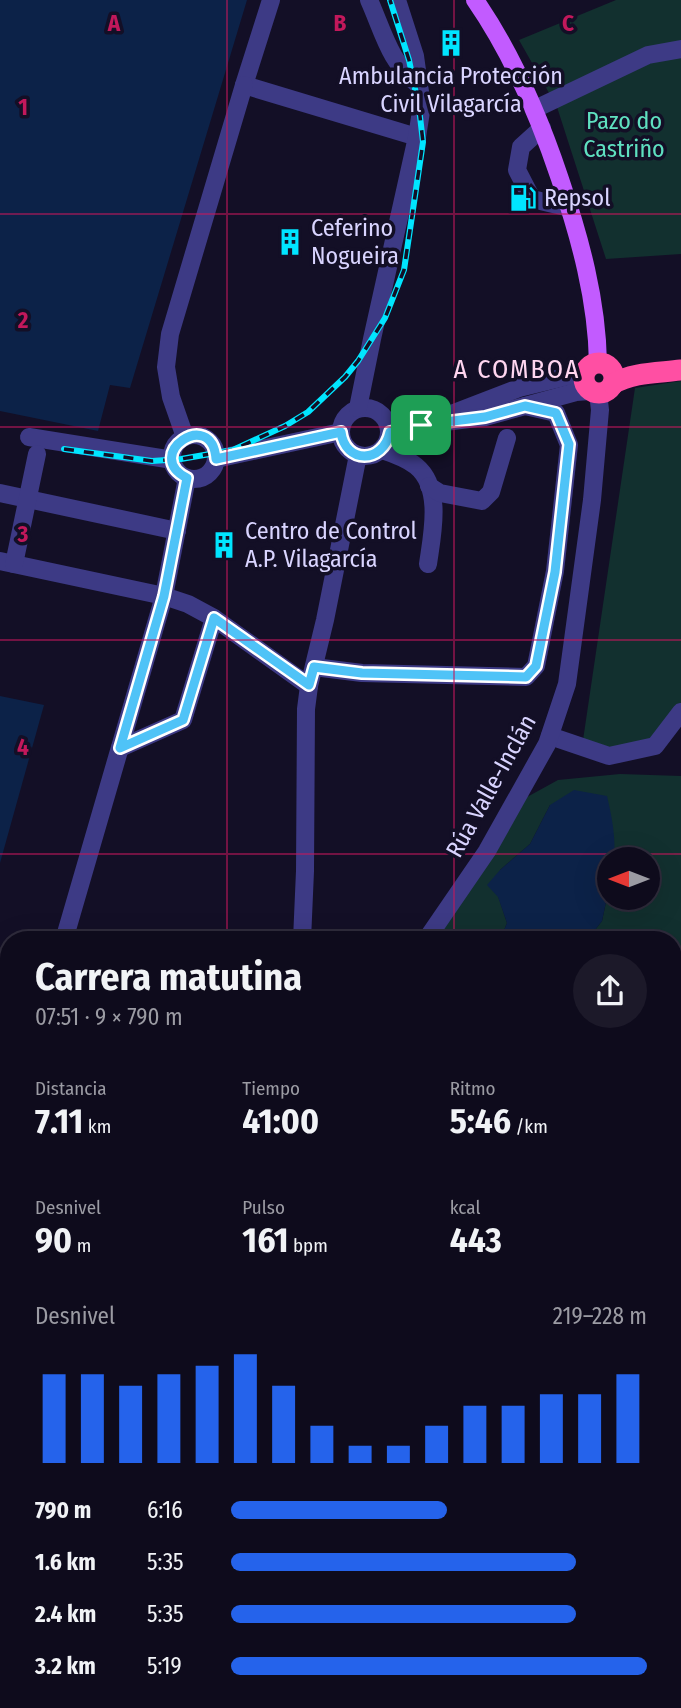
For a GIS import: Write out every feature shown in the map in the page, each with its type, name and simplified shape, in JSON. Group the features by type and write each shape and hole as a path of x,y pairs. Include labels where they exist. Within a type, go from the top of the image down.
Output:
{"highway":[{"path":"599,378 626,378 681,370"}],"main road":[{"name":"Rúa Valle-Inclán","path":"475,0 495,30 535,109 570,208 586,271 597,337 599,378"}],"street":[{"path":"185,437 171,397 166,368 170,334 271,0"},
{"path":"369,0 391,54 419,85"},
{"path":"358,408 422,105 415,56 397,0"},
{"path":"535,109 648,55 681,49"},
{"path":"244,85 417,137"},
{"path":"542,128 521,147 516,170 532,199 570,208"},
{"path":"390,432 485,417 576,392 599,378"},
{"path":"421,425 519,388 599,378"},
{"name":"Rúa Valle-Inclán","path":"432,931 487,851 547,744 567,684 598,439 599,378"},
{"path":"314,667 362,673 526,677 536,666 555,572 569,444 556,413 525,406"},
{"path":"358,408 380,412 390,432 382,450 371,456 358,455 348,449 341,438 342,424 346,417 358,408"},
{"path":"216,459 341,432"},
{"path":"197,436 207,439 214,448 216,459 211,472 200,479 187,478 177,471 173,460 176,446 185,437 197,436"},
{"path":"29,437 173,460"},
{"path":"429,486 440,493 482,500 491,492 507,438"},
{"path":"382,450 419,468 429,486 435,513 428,564"},
{"path":"37,454 28,499 7,562 164,596 188,604 214,618 309,685"},
{"path":"302,931 306,709 358,455"},
{"path":"67,931 164,596 187,478"},
{"path":"0,493 177,531"},
{"path":"120,748 183,720 214,618"},
{"path":"550,736 609,756 655,746 681,712"}],"green space":[{"name":"Pazo do Castriño","path":"616,0 681,0 681,254 606,259 557,107 519,40"},
{"path":"681,381 681,710 655,746 609,756 582,747 635,388"},
{"path":"620,774 681,776 681,931 594,931 602,921 604,910 660,910 660,847 599,847 550,805 530,844 500,870 498,896 507,923 504,931 431,931 500,812 558,780"}],"water":[{"path":"0,0 247,0 130,388 110,385 98,431 0,411"},
{"path":"0,696 44,705 0,863"},
{"path":"574,790 607,796 614,847 597,847 597,910 604,910 602,921 594,931 504,931 507,923 498,897 487,885 530,844 550,805"}],"railway":[{"path":"64,449 152,461 233,450 308,412 358,361 385,318 404,270 423,142 409,60 390,0"}],"place":[{"name":"Ambulancia Protección Civil Vilagarcía","path":"451,43"},
{"name":"Repsol","path":"523,198"},
{"name":"Ceferino Nogueira","path":"290,242"},
{"name":"Centro de Control A.P. Vilagarcía","path":"224,545"}],"district":[{"name":"A COMBOA","path":"517,369"}],"route":[{"path":"525,406 556,413 569,444 555,572 536,666 526,677 423,676 335,671 314,667 309,685 214,618 183,720 120,748 164,596 187,478 173,465 173,452 180,441 191,436 207,439 214,448 216,459 341,432 344,444 352,453 371,456 382,450 390,432 421,425 485,417 525,406"}]}
